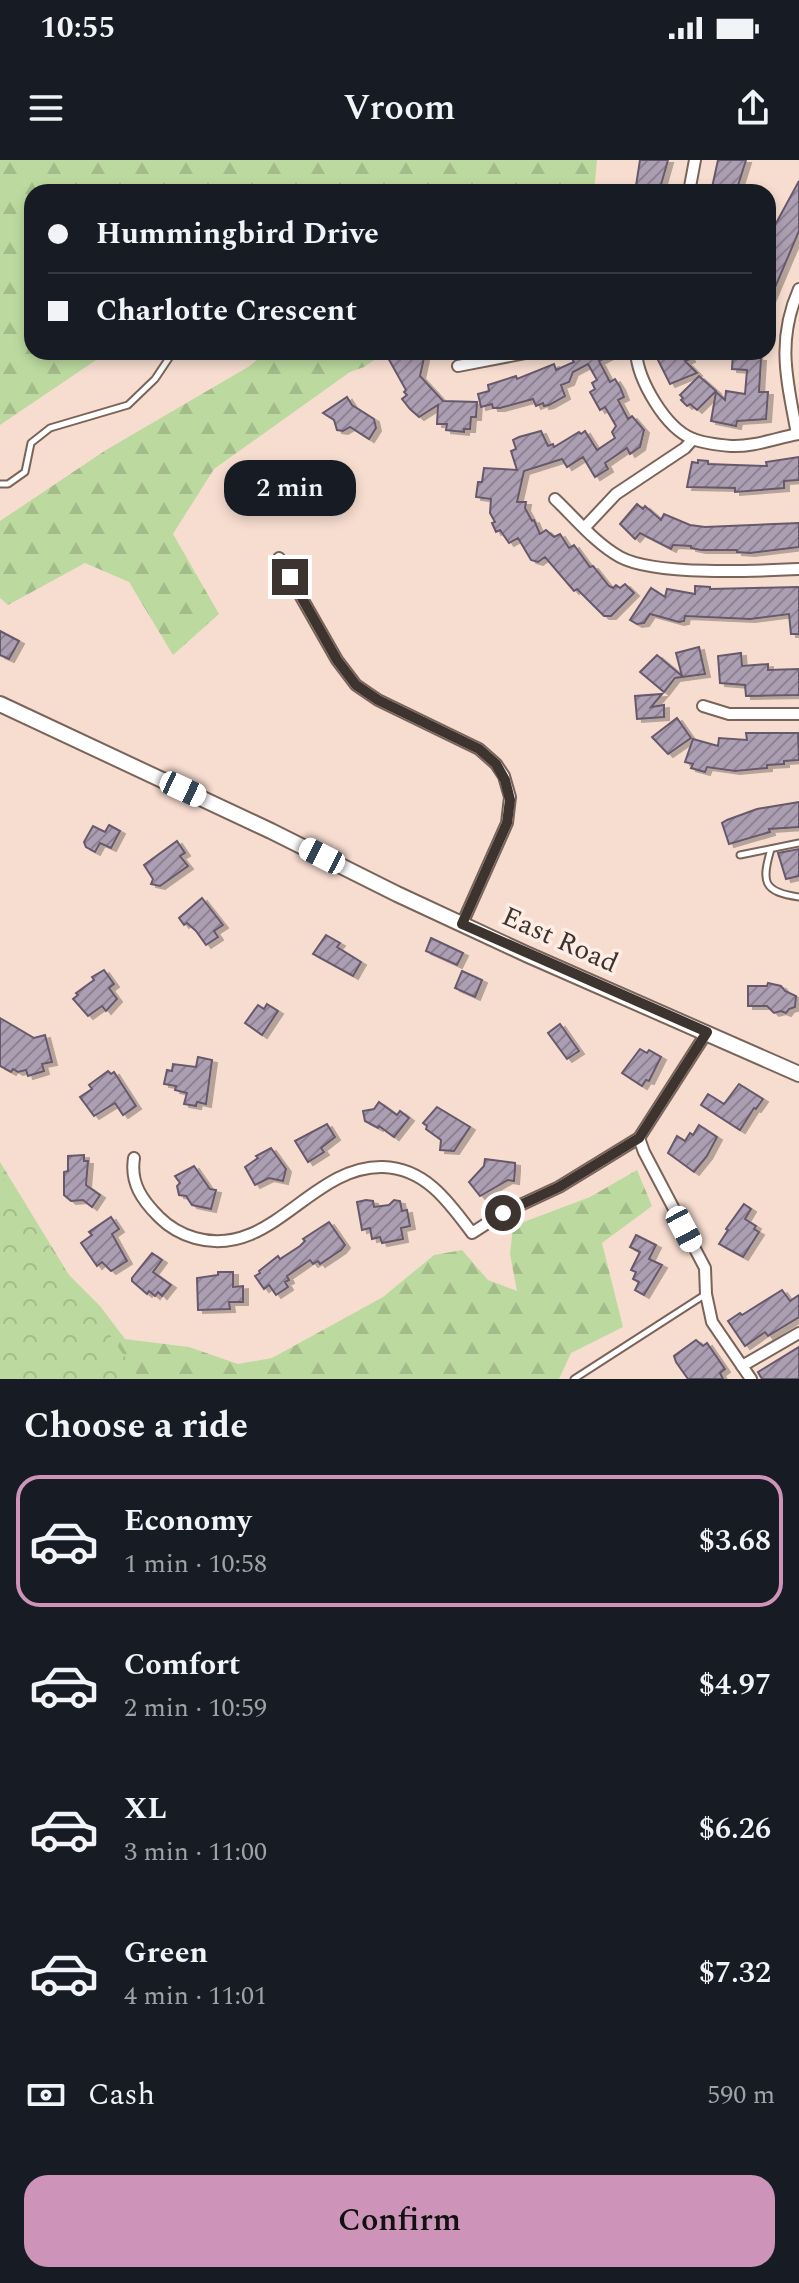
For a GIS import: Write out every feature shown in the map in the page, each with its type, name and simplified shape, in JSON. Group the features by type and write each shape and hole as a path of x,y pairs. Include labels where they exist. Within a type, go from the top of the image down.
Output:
{"main road":[{"name":"East Road","path":"0,704 462,924 799,1074"}],"street":[{"path":"690,184 695,160"},
{"path":"638,360 641,375 656,404 693,439 729,446 798,434 785,366 784,341 788,317 799,289"},
{"path":"458,366 489,360"},
{"path":"585,527 616,494 685,448 693,439"},
{"path":"555,499 618,556 648,566 749,571 799,569"},
{"path":"279,558 337,660 356,685 378,700 479,749 496,764 505,780 510,800 507,823 462,924"},
{"path":"703,706 729,714 799,714"},
{"path":"134,1158 133,1178 149,1206 174,1230 202,1240 225,1242 255,1233 340,1175 378,1166 401,1169 429,1183 444,1196 472,1233 503,1213 559,1187 639,1138 707,1032"},
{"path":"639,1138 705,1268 712,1322 751,1379"},
{"path":"742,1366 799,1333"}],"lane":[{"path":"0,484 8,484 25,472 31,443 50,428 128,405 155,379 168,360"},
{"path":"740,855 799,843"},
{"path":"771,849 764,874 769,887 779,894 799,897"},
{"path":"574,1379 706,1294"}],"green space":[{"path":"0,160 597,160 595,184 24,184 24,360 96,360 0,425"},
{"path":"257,360 374,360 350,372 214,469 173,534 219,614 173,655 129,582 85,563 8,605 0,598 0,521 106,450"},
{"path":"0,1162 69,1275 100,1306 125,1339 189,1347 238,1364 272,1358 383,1297 434,1255 462,1250 488,1280 517,1291 510,1254 513,1226 590,1197 637,1170 652,1206 602,1243 623,1327 571,1353 559,1379 0,1379"},
{"path":"0,1174 140,1379 0,1379"}],"building":[{"path":"640,160 668,160 661,184 636,184"},
{"path":"718,160 746,160 738,184 713,184"},
{"path":"799,181 799,231 776,285 776,223"},
{"path":"389,360 424,360 420,376 443,401 477,402 476,417 471,417 470,429 464,429 464,432 446,430 447,424 437,424 438,405 419,417 402,399 407,395"},
{"path":"601,360 610,382 615,379 620,387 624,397 618,400 628,419 632,416 644,430 640,447 630,454 627,448 605,463 608,469 595,477 583,457 567,467 562,459 524,471 517,502 526,502 525,508 540,534 546,530 554,537 560,534 569,548 574,545 609,586 620,588 625,584 634,593 611,616 604,616 577,589 574,591 545,557 538,562 531,560 518,538 509,543 500,530 496,532 490,513 491,499 476,497 484,468 517,470 511,451 516,449 513,440 519,437 541,431 548,446 553,444 554,447 585,431 597,450 615,438 612,432 616,426 605,407 600,410 590,392 595,389 592,383 597,380 588,364 573,372 569,382 561,385 565,396 549,405 544,406 543,403 536,406 533,399 500,408 493,408 492,404 481,407 478,394 489,391 488,385 516,376 517,379 554,364 556,370 574,362"},
{"path":"658,360 688,360 685,361 697,373 670,384"},
{"path":"733,360 761,360 759,392 768,392 766,419 737,421 736,426 711,421 716,392 725,400 726,391 745,394 747,370 732,369"},
{"path":"699,376 716,391 697,410 690,404 687,406 680,395"},
{"path":"347,397 352,405 374,419 376,428 369,439 350,427 337,430 334,420 323,413"},
{"path":"799,457 799,480 784,481 784,488 735,492 735,488 687,487 692,462 698,463 698,460 708,461 708,464 767,466 766,462"},
{"path":"637,504 643,509 645,506 661,520 664,514 690,525 705,527 799,523 799,547 750,553 673,545 671,549 640,533 635,539 620,524"},
{"path":"695,586 710,589 799,587 799,634 791,634 789,614 750,619 685,616 684,621 679,622 650,614 644,623 637,624 630,620 651,588 665,597 667,589 695,594"},
{"path":"0,631 19,641 9,659 0,655"},
{"path":"699,647 705,674 675,678 664,692 640,672 657,655 682,676 676,653"},
{"path":"741,653 742,666 768,664 768,670 799,669 799,695 746,696 745,685 720,683 718,656"},
{"path":"662,694 651,707 664,705 664,717 637,719 635,696"},
{"path":"677,718 691,738 668,754 652,737"},
{"path":"746,733 798,733 799,760 767,765 767,768 735,771 707,767 705,772 691,768 693,764 685,762 693,739 718,746 719,738 747,740"},
{"path":"799,802 799,827 769,829 770,832 729,844 722,823 727,820 757,809"},
{"path":"109,825 120,831 111,848 100,843 95,852 86,847 84,842 93,826 105,832"},
{"path":"177,841 185,853 180,856 188,866 160,886 151,884 153,879 144,865"},
{"path":"799,849 799,876 786,879 778,853"},
{"path":"202,898 223,925 214,931 218,937 206,945 196,931 187,923 184,925 179,918"},
{"path":"326,935 340,943 337,947 361,962 353,976 313,954"},
{"path":"431,938 463,953 457,965 426,951"},
{"path":"104,970 114,984 109,988 117,999 106,1011 102,1006 88,1016 73,999 78,995 76,993 94,980 92,977"},
{"path":"462,971 482,980 475,997 455,988"},
{"path":"768,983 781,986 796,996 795,1007 786,1013 774,1013 767,1006 748,1006 748,986 767,986"},
{"path":"267,1004 278,1011 262,1035 245,1023 258,1005 264,1009"},
{"path":"0,1018 34,1038 45,1035 52,1062 42,1064 44,1071 28,1076 26,1070 18,1072 13,1069 11,1072 0,1066"},
{"path":"560,1024 579,1051 567,1059 548,1033"},
{"path":"640,1049 661,1057 649,1081 646,1080 642,1086 622,1073"},
{"path":"198,1057 212,1060 206,1104 184,1104 187,1093 175,1090 176,1086 164,1084 167,1070 172,1071 173,1064 196,1067"},
{"path":"108,1071 111,1074 114,1072 136,1106 123,1115 115,1103 94,1116 80,1097 92,1089 89,1085"},
{"path":"739,1084 763,1099 740,1130 701,1105 708,1094 724,1104"},
{"path":"379,1102 397,1115 400,1111 409,1118 394,1137 365,1121 363,1111 374,1109"},
{"path":"437,1107 470,1127 454,1151 440,1150 441,1140 423,1123"},
{"path":"327,1124 335,1137 321,1148 324,1152 308,1162 295,1141"},
{"path":"699,1125 717,1137 694,1172 668,1153 677,1136 685,1141"},
{"path":"271,1148 286,1169 283,1181 269,1178 255,1185 245,1167"},
{"path":"84,1155 84,1161 88,1161 86,1185 100,1195 92,1207 83,1200 71,1201 64,1195 68,1156"},
{"path":"485,1159 515,1163 514,1181 508,1180 480,1196 469,1182 484,1166"},
{"path":"194,1166 210,1189 216,1190 211,1209 192,1205 186,1196 179,1195 177,1186 180,1183 175,1176"},
{"path":"373,1201 374,1207 400,1201 402,1211 407,1210 410,1226 401,1228 403,1239 382,1243 380,1237 372,1239 370,1228 362,1230 357,1202"},
{"path":"744,1204 751,1209 745,1219 759,1232 743,1257 719,1244"},
{"path":"111,1217 119,1229 112,1234 127,1261 111,1271 102,1262 97,1266 81,1243 92,1235 89,1232"},
{"path":"329,1222 345,1245 341,1250 320,1264 318,1261 313,1264 310,1260 287,1276 289,1280 285,1282 288,1287 276,1295 269,1285 264,1289 255,1276 259,1271 278,1256 280,1259 300,1246 305,1241 303,1239"},
{"path":"636,1235 656,1245 649,1259 662,1265 644,1295 635,1290 639,1282 633,1279 636,1272 631,1270 640,1252 630,1247"},
{"path":"152,1253 162,1260 153,1272 171,1285 162,1296 158,1292 155,1296 149,1291 147,1294 132,1281"},
{"path":"218,1272 233,1272 233,1287 243,1286 243,1302 229,1302 230,1309 198,1310 197,1278 218,1275"},
{"path":"782,1290 790,1301 799,1295 799,1317 768,1336 765,1332 745,1346 728,1321"},
{"path":"696,1340 703,1346 707,1343 725,1369 720,1373 723,1379 688,1379 676,1362 674,1356"},
{"path":"799,1347 799,1379 762,1379 758,1372"}],"route":[{"path":"290,577 337,660 356,685 370,696 479,749 496,764 505,780 510,800 507,823 462,924 707,1032 639,1138 559,1187 503,1213"}]}
